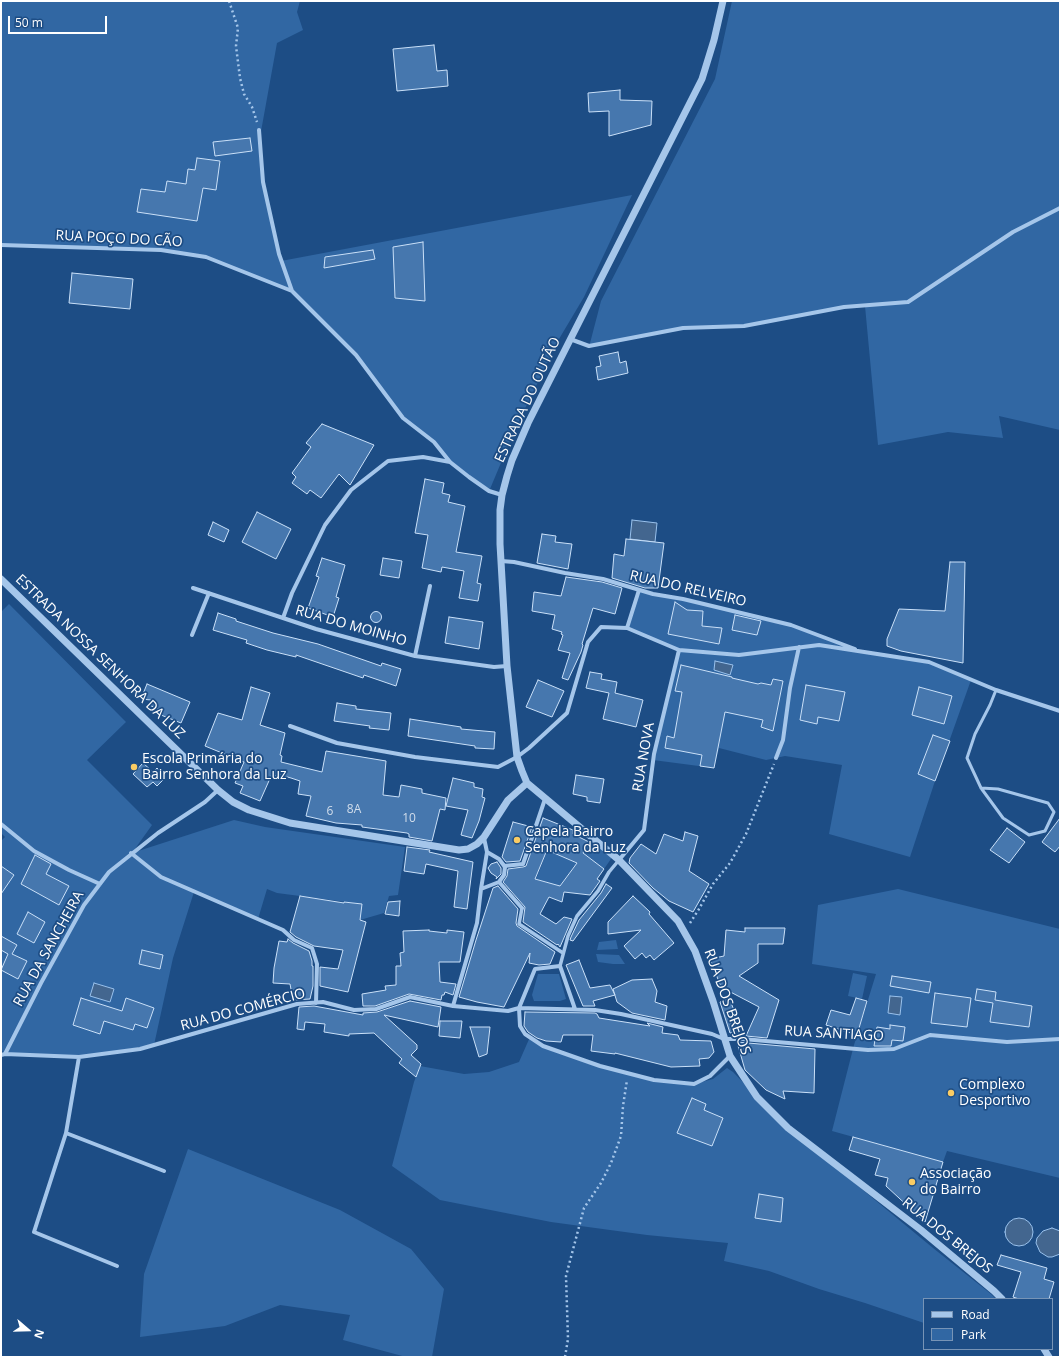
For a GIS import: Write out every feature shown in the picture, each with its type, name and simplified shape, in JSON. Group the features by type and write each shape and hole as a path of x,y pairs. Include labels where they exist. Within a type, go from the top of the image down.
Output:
{"street":[{"name":"ESTRADA DO OUTÃO","path":"528,783 517,756 507,666 501,561 500,510 502,495 519,442 702,79 714,40 723,1"},
{"path":"259,130 263,182 279,254 292,291"},
{"path":"570,339 589,346 683,328 744,326 844,307 908,302 1013,232 1060,208"},
{"name":"RUA POÇO DO CÃO","path":"1,245 161,250 206,257 292,291 356,355 403,418 434,442 450,462 489,491 502,495"},
{"path":"283,618 292,594 325,525 351,490 388,461 423,457 450,462"},
{"name":"RUA DO RELVEIRO","path":"501,561 514,562 565,573 603,579 639,590 791,625 865,652"},
{"name":"ESTRADA NOSSA SENHORA DA LUZ","path":"1,579 218,790 233,802 249,810 290,823 459,850 468,849 477,844 484,837"},
{"path":"415,656 430,586"},
{"name":"RUA DO MOINHO","path":"193,588 316,629 415,656 494,667 507,666"},
{"path":"627,628 639,590"},
{"path":"192,635 209,593"},
{"path":"290,726 337,743 422,758 498,767 517,756 542,737 566,713 588,642 601,627 627,628 678,650 739,655 819,645 929,662 996,690 1060,711"},
{"path":"776,758 783,740 790,688 799,648"},
{"name":"RUA NOVA","path":"619,860 644,830 654,754 678,650"},
{"path":"453,1006 478,923 481,889 487,852 484,837 508,800 528,783"},
{"name":"RUA DOS BREJOS","path":"528,783 545,799 619,860 678,921 695,951 713,1001 730,1056 757,1098 788,1128 921,1230 1001,1298"},
{"name":"RUA DA SANCHEIRA","path":"3,1054 84,905 109,872 131,853 205,802 218,790"},
{"path":"504,866 523,864 545,799"},
{"path":"1,824 34,851 69,870 100,884"},
{"path":"481,889 499,882 504,875 504,866 499,859 487,852"},
{"path":"131,853 161,877 283,930 294,940 312,948 317,964 316,1002"},
{"path":"576,1009 560,966 563,953 577,916 598,891 609,872 619,860"},
{"path":"499,882 522,908 519,924 563,953"},
{"path":"560,966 535,969 519,1008 520,1026 525,1034 543,1046 600,1066 654,1080 694,1084 710,1076 730,1056"},
{"name":"RUA DO COMÉRCIO","path":"3,1054 79,1057 140,1049 297,1004 323,1002 354,1010 376,1008 410,997 453,1006 508,1010 519,1008 595,1010 621,1014 712,1034 724,1039"},
{"name":"RUA SANTIAGO","path":"724,1039 743,1039 868,1050 894,1049 930,1035 1006,1042 1060,1039"},
{"path":"79,1057 66,1133 34,1232 117,1266"},
{"path":"66,1133 164,1171"}],"lane":[{"path":"981,788 998,789 1048,803 1054,812 1045,831 1029,835 1003,818 981,788 967,758 975,734 996,690"}],"path":[{"path":"229,1 238,28 237,52 240,78 244,94 252,106 259,130"},
{"path":"684,932 713,884 730,863 746,834 776,758"},
{"path":"565,1357 568,1339 566,1276 584,1208 601,1183 611,1163 621,1136 624,1089 628,1073"}],"green space":[{"path":"1,1 300,1 297,12 303,30 277,43 260,137 263,182 281,261 632,195 584,297 559,339 516,427 490,489 469,477 450,462 434,442 403,418 356,355 292,291 206,257 161,250 1,245"},
{"path":"732,1 1060,1 1060,430 999,416 1003,438 948,432 878,445 865,306 844,307 744,326 683,328 589,347 601,301 715,79"},
{"path":"639,590 791,625 865,652 929,662 971,680 910,857 829,834 842,765 785,756 766,760 719,748 714,768 653,760 678,650 627,628"},
{"path":"9,604 126,722 87,760 152,825 132,853 234,820 265,827 405,847 398,895 389,896 384,913 360,920 361,904 277,893 267,889 258,919 194,892 173,958 154,1045 79,1057 5,1054 1,1050 1,894 14,875 4,868 1,872 1,841 5,837 1,833 1,612","holes":["142,950 163,955 160,969 139,964"]},
{"path":"592,838 613,856 604,869 594,862 574,866 556,891 550,883 536,879 552,839 556,854 576,863"},
{"path":"898,889 1060,929 1060,1178 947,1151 943,1162 832,1131 854,1045 876,974 812,964 818,905"},
{"path":"616,940 618,949 597,950 599,942"},
{"path":"596,954 619,955 625,964 598,962"},
{"path":"853,973 867,976 862,999 848,996"},
{"path":"538,974 559,974 566,999 560,1001 534,1001 532,995"},
{"path":"530,1037 543,1046 600,1066 654,1080 694,1084 713,1079 727,1068 733,1072 788,1128 995,1298 923,1298 923,1323 769,1271 724,1261 728,1243 647,1235 551,1222 440,1200 392,1166 414,1082 420,1066 464,1074 489,1072 519,1062"},
{"path":"188,1149 340,1210 411,1249 444,1289 432,1357 406,1357 343,1340 350,1315 280,1305 225,1326 140,1337 144,1274"}],"shaded area":[{"path":"632,520 657,523 655,542 630,539"},
{"path":"715,661 733,665 730,675 714,670"},
{"path":"94,983 114,989 110,1002 90,996"},
{"path":"890,996 902,997 900,1015 888,1013"},
{"path":"1019,1218 1025,1219 1029,1222 1032,1226 1032,1238 1029,1242 1025,1245 1019,1246 1013,1245 1009,1242 1006,1238 1005,1232 1006,1226 1009,1222 1013,1219"},
{"path":"1052,1228 1060,1231 1060,1254 1048,1257 1040,1252 1036,1243 1037,1238 1043,1231"}],"building":[{"path":"434,45 437,71 447,70 448,86 397,91 393,49"},
{"path":"620,90 620,100 652,101 651,125 609,136 609,111 589,112 588,93"},
{"path":"250,138 252,151 215,156 213,142"},
{"path":"197,158 220,161 216,190 203,188 197,221 137,212 141,189 165,192 167,181 186,184 188,169 195,170"},
{"path":"423,242 425,301 395,298 393,247"},
{"path":"373,250 375,259 324,268 325,257"},
{"path":"72,273 133,279 130,309 69,303"},
{"path":"618,352 620,363 626,361 628,373 598,380 596,367 601,366 599,356"},
{"path":"322,424 374,445 350,485 339,474 321,498 310,490 307,494 292,483 296,477 292,473 311,447 306,443"},
{"path":"425,479 444,483 442,493 450,495 448,502 465,506 456,552 482,556 477,583 481,584 478,601 459,598 464,571 442,567 441,572 422,568 428,535 415,533"},
{"path":"257,512 291,529 276,559 242,542"},
{"path":"213,522 229,530 224,542 208,535"},
{"path":"542,534 556,536 555,542 572,544 568,569 537,563"},
{"path":"626,539 664,543 658,588 645,588 612,578 614,554 624,556"},
{"path":"322,558 345,565 336,597 339,598 333,617 308,608 319,577 316,576"},
{"path":"383,558 402,561 399,578 380,575"},
{"path":"950,562 965,562 963,663 901,651 887,646 887,639 899,609 945,611"},
{"path":"566,577 602,582 622,588 615,614 593,608 581,652 568,680 562,678 570,653 558,650 563,635 561,634 562,632 552,629 555,615 532,611 534,592 561,596"},
{"path":"675,602 687,610 703,611 702,626 722,628 719,644 668,634"},
{"path":"374,612 378,612 380,613 380,621 374,622 371,619 371,615"},
{"path":"218,613 236,619 236,621 273,633 318,644 381,666 382,663 401,669 396,686 364,675 363,678 296,655 296,657 267,650 246,643 247,640 213,630"},
{"path":"735,615 761,621 757,635 732,630"},
{"path":"449,617 483,622 479,649 445,643"},
{"path":"681,665 758,684 761,683 771,685 773,679 783,681 773,731 761,727 763,720 725,712 714,768 700,766 702,755 665,748 667,736 674,738 682,692 675,691"},
{"path":"590,672 602,674 601,679 617,682 615,693 643,700 636,727 603,719 609,693 586,688"},
{"path":"538,680 564,691 552,717 526,707"},
{"path":"147,684 190,702 181,723 161,715 163,711 149,705 151,700 141,699"},
{"path":"806,685 845,692 839,721 818,717 817,724 800,720"},
{"path":"251,687 270,693 260,725 285,733 280,755 282,756 281,762 322,772 326,751 386,761 383,795 399,797 401,785 422,789 422,793 446,798 445,810 440,809 432,841 409,837 409,834 407,833 362,827 362,825 336,823 306,816 311,796 298,794 300,781 277,774 276,776 272,774 260,801 240,793 243,786 235,783 244,762 205,746 218,713 242,720"},
{"path":"919,687 952,696 944,724 912,715"},
{"path":"337,703 356,706 356,709 391,713 389,730 369,728 370,726 334,721"},
{"path":"410,719 461,727 461,729 495,732 494,749 475,748 475,746 408,736"},
{"path":"933,735 950,741 935,781 918,774"},
{"path":"143,763 153,772 157,768 166,777 157,786 153,782 147,787 133,774"},
{"path":"576,775 604,779 600,803 587,801 587,797 573,794"},
{"path":"453,778 474,783 474,787 483,789 482,797 485,798 479,821 472,838 461,835 468,810 446,806"},
{"path":"543,818 573,830 573,834 589,842 583,853 604,869 597,879 600,881 590,895 564,892 562,902 549,897 540,914 556,924 564,917 572,919 560,947 558,944 557,945 523,922 525,907 503,882 507,876 508,869 526,866","holes":["547,850 577,863 560,886 535,879"]},
{"path":"1060,818 1060,846 1055,852 1042,842"},
{"name":"Capela Bairro Senhora da Luz","path":"513,822 532,827 520,861 506,862 502,857"},
{"path":"1007,828 1025,842 1009,863 990,850"},
{"path":"685,832 698,836 689,871 709,884 693,912 669,901 653,888 629,863 630,858 641,844 656,854 664,834 683,841"},
{"path":"407,847 430,850 429,852 473,862 467,909 454,907 458,871 426,864 424,874 404,871"},
{"path":"35,855 51,864 46,874 69,886 59,905 21,884"},
{"path":"497,862 501,868 501,874 496,879 497,877 491,873 488,868 491,864"},
{"path":"1,866 14,875 1,894"},
{"path":"606,884 612,888 573,941 570,940 579,920 601,893"},
{"path":"498,886 518,909 517,926 555,952 550,964 539,965 529,963 530,953 504,1007 459,997 493,888"},
{"path":"300,896 344,903 362,904 360,920 366,922 348,992 320,986 320,967 338,969 343,950 314,946 296,937 290,932"},
{"path":"633,896 650,912 649,914 674,943 654,960 650,955 646,958 642,953 635,959 624,946 641,930 608,934 608,922"},
{"path":"400,901 399,916 385,914 388,902"},
{"path":"28,912 45,922 34,943 17,934"},
{"path":"745,928 785,928 783,944 758,944 758,963 739,976 779,1000 767,1038 746,1036 759,1007 721,987 710,959 724,956 726,930 745,932"},
{"path":"429,930 447,933 447,930 464,932 460,962 439,962 440,982 456,984 453,995 445,992 444,995 442,995 441,1000 409,994 375,1006 363,1006 362,994 386,990 385,986 396,985 396,966 401,966 400,953 404,952 403,931"},
{"path":"1,936 17,945 12,954 27,961 18,979 1,970 8,954 1,950"},
{"path":"288,939 309,951 313,966 313,986 310,999 293,1000 290,984 273,983 279,941 287,942"},
{"path":"142,950 163,955 160,969 139,964"},
{"path":"579,960 590,988 610,985 615,995 593,1001 595,1006 583,1006 566,965"},
{"path":"892,976 931,982 929,993 890,986"},
{"path":"652,979 657,991 655,1002 667,1006 665,1020 632,1013 617,1002 613,989 632,980"},
{"path":"977,989 996,992 995,1000 1032,1006 1029,1027 990,1022 993,1003 975,1000"},
{"path":"935,993 971,998 967,1027 931,1023"},
{"path":"81,998 122,1011 126,998 154,1008 147,1028 135,1024 133,1030 104,1021 100,1034 73,1025"},
{"path":"729,998 744,1036 735,1036 734,1033 730,1033 720,1002"},
{"path":"856,998 867,1001 857,1035 826,1025 831,1010 850,1015"},
{"path":"410,1001 441,1007 438,1027 384,1015 417,1045 417,1049 411,1055 421,1064 416,1077 399,1063 402,1059 374,1033 349,1034 349,1036 324,1032 325,1024 305,1022 304,1030 297,1029 299,1007 314,1006 363,1015 363,1013 377,1012"},
{"path":"525,1012 595,1013 599,1018 650,1026 647,1023 663,1027 662,1033 678,1035 680,1040 711,1041 714,1052 709,1058 699,1059 700,1066 671,1067 615,1053 591,1051 593,1035 563,1035 561,1042 546,1041 537,1038 528,1032 524,1026"},
{"path":"440,1021 462,1021 460,1038 439,1036"},
{"path":"890,1025 905,1027 903,1041 892,1040 891,1046 874,1046 877,1027 890,1029"},
{"path":"470,1027 490,1027 487,1054 479,1057"},
{"path":"737,1042 815,1049 814,1093 783,1091 785,1099 766,1090 745,1070"},
{"path":"692,1098 706,1104 704,1110 723,1118 712,1146 677,1133"},
{"name":"Associação do Bairro","path":"853,1137 943,1162 925,1222 886,1186 888,1178 875,1175 880,1159 849,1150"},
{"path":"759,1194 783,1198 781,1222 755,1218"},
{"path":"1001,1255 1047,1268 1044,1279 1054,1282 1049,1298 1013,1297 1021,1272 997,1265"}],"place":[{"name":"Escola Primária do Bairro Senhora da Luz","path":"134,767"},
{"name":"Capela Bairro Senhora da Luz","path":"517,840"},
{"name":"Complexo Desportivo","path":"951,1093"},
{"name":"Associação do Bairro","path":"912,1182"}]}
